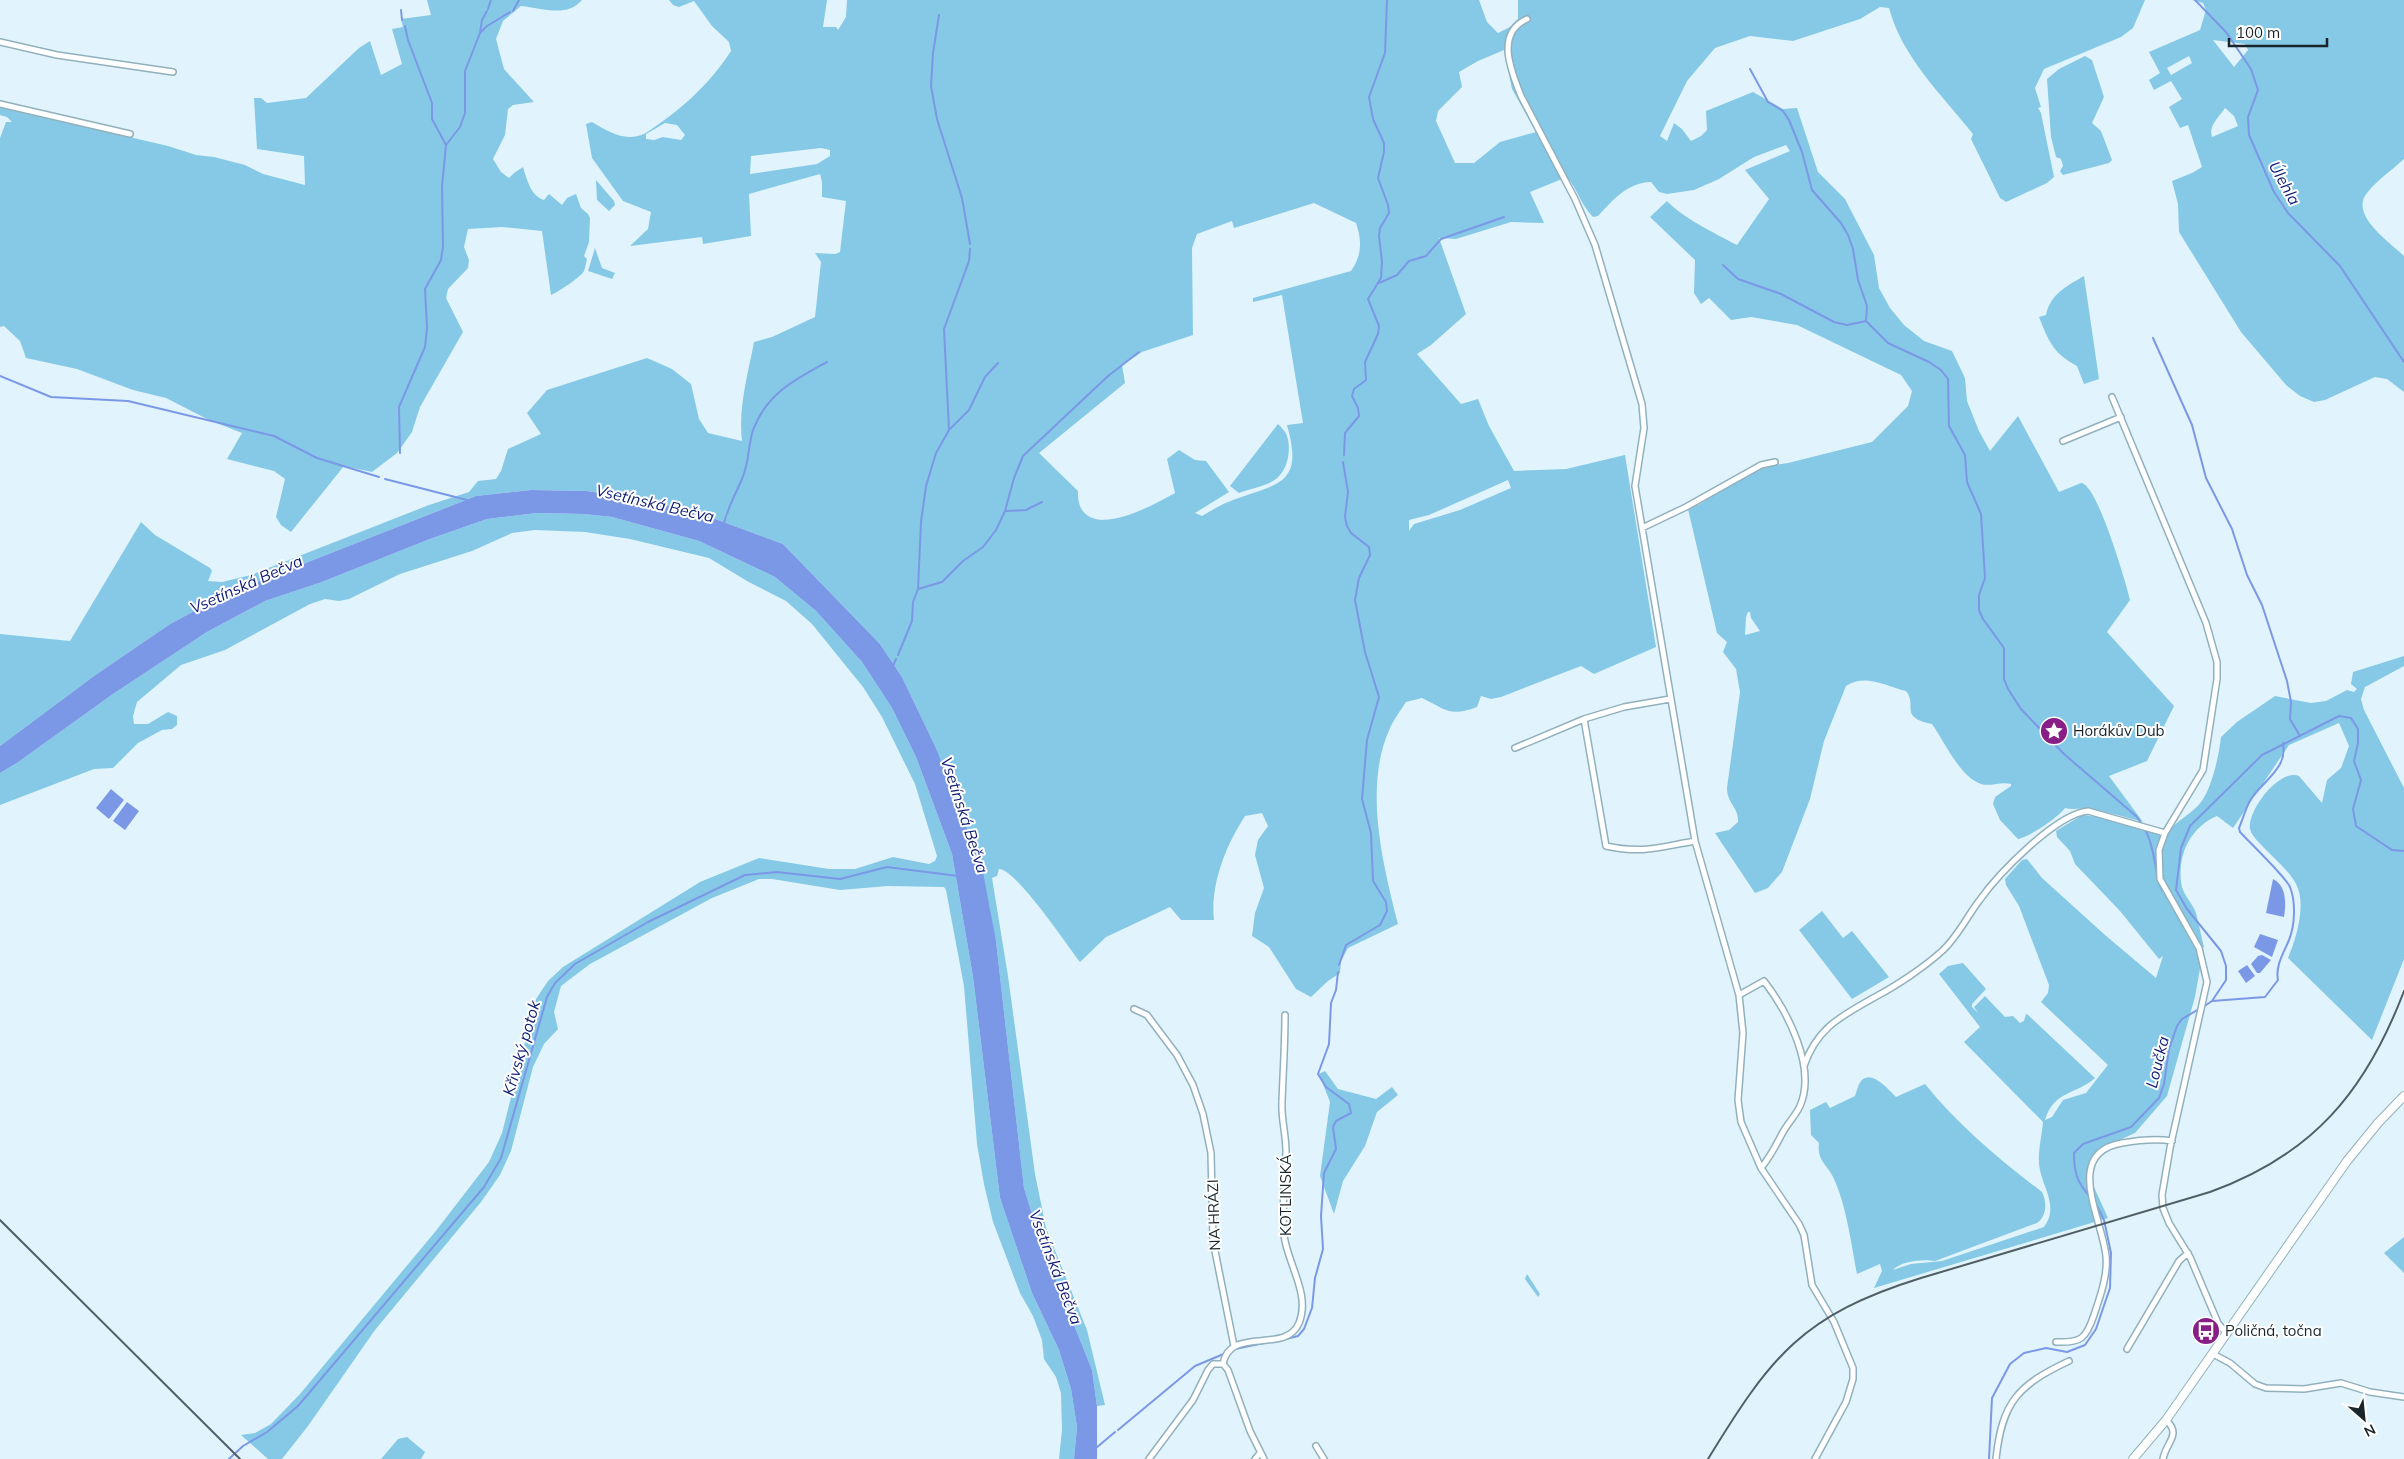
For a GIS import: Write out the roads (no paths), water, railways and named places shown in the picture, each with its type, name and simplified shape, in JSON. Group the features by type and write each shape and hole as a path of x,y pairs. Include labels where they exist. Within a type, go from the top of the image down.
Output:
{"main road":[{"path":"2133,1459 2166,1420 2347,1161 2378,1123 2404,1096"}],"street":[{"path":"1527,19 1515,26 1507,40 1515,79 1521,96 1575,200 1595,245 1642,404 1644,428 1635,486 1670,699 1696,840 1739,995 1742,1033 1738,1100 1741,1122 1761,1168 1799,1224 1804,1235 1812,1285 1834,1322 1853,1368 1853,1379 1846,1402 1815,1459"},
{"path":"0,42 57,55 173,72"},
{"path":"0,104 130,134"},
{"path":"2112,396 2206,623 2217,662 2217,679 2203,770 2165,833 2159,850 2160,879 2199,948 2206,972 2206,992 2172,1141 2162,1189 2162,1203 2168,1223 2188,1253 2218,1323 2227,1334"},
{"path":"2063,441 2121,417"},
{"path":"1642,528 1686,507 1761,465 1775,462"},
{"path":"1515,748 1584,719 1624,707 1670,699"},
{"path":"1584,719 1606,846 1638,851 1696,840"},
{"path":"1804,1066 1812,1046 1830,1025 1848,1012 1885,991 1940,953 2009,865 2067,818 2078,812 2088,812 2165,833"},
{"path":"1739,995 1764,981 1790,1024 1804,1066 1804,1089 1800,1106 1773,1153 1761,1168"},
{"name":"NA HRÁZI","path":"1134,1009 1146,1015 1177,1054 1193,1085 1209,1136 1213,1172 1213,1241 1234,1346"},
{"name":"KOTLINSKÁ","path":"1223,1364 1226,1353 1234,1346 1284,1337 1293,1332 1299,1323 1302,1309 1299,1283 1292,1268 1284,1236 1283,1207 1286,1151 1281,1103 1285,1070 1285,1015"},
{"path":"2056,1342 2075,1342 2086,1335 2096,1308 2104,1276 2106,1255 2090,1189 2091,1167 2095,1157 2102,1150 2113,1145 2146,1139 2172,1141"},
{"path":"2127,1349 2141,1330 2179,1261 2188,1253"},
{"path":"2213,1354 2230,1363 2255,1384 2266,1388 2304,1389 2341,1383 2370,1392 2404,1397"},
{"path":"1996,1459 2000,1424 2011,1404 2039,1375 2069,1360"},
{"path":"1149,1459 1193,1400 1213,1364 1223,1364 1228,1370 1250,1432 1264,1459"},
{"path":"2163,1459 2174,1432 2172,1426 2166,1420"},
{"path":"1316,1446 1324,1459"},
{"path":"1255,1459 1260,1453"}],"water":[{"name":"Vsetínská Bečva","path":"531,490 587,491 644,500 699,513 783,544 880,644 902,677 936,748 982,867 996,941 1024,1188 1040,1240 1092,1370 1097,1406 1097,1459 1074,1459 1077,1427 1071,1389 1059,1350 1032,1293 1000,1198 973,977 952,854 916,757 892,708 862,662 816,611 775,577 699,541 612,517 584,514 537,513 487,519 430,539 322,582 265,601 207,632 113,694 17,763 0,773 0,746 94,676 170,624 224,595 476,496"},
{"path":"111,789 124,800 109,819 96,808"},
{"path":"127,802 139,811 125,830 113,821"},
{"path":"2273,879 2278,882 2283,891 2285,901 2284,917 2266,913"},
{"path":"2260,934 2278,940 2272,957 2254,947"},
{"path":"2262,955 2271,960 2260,973 2257,973 2251,964 2258,956"},
{"path":"2247,965 2255,976 2246,983 2238,971"}],"waterway":[{"path":"488,9 491,0"},
{"path":"513,11 519,0"},
{"path":"1344,455 1345,433 1359,416 1358,408 1352,396 1354,389 1366,380 1365,362 1378,334 1379,326 1368,299 1381,278 1382,262 1379,236 1380,228 1389,213 1378,178 1384,152 1384,143 1373,119 1369,97 1385,53 1387,0"},
{"name":"Úlehla","path":"2195,0 2226,32 2251,69 2258,90 2248,117 2249,135 2274,192 2288,213 2340,266 2404,362"},
{"path":"401,10 402,20"},
{"path":"480,33 482,20 487,11"},
{"path":"400,453 399,407 425,347 427,328 425,289 441,260 443,246 442,186 446,145 460,127 465,113 465,71 480,33 487,26 510,12"},
{"path":"939,15 933,53 931,86 937,119 962,198 970,244"},
{"path":"405,26 408,40 432,103 432,119 446,145"},
{"path":"1750,69 1768,102 1783,111 1789,120 1802,152 1812,190 1841,223 1848,235 1853,249 1858,280 1867,306 1866,321"},
{"path":"1379,283 1397,275 1409,261 1426,256 1441,239 1504,217"},
{"path":"898,655 912,621 913,602 918,589 921,522 926,486 936,453 949,430 944,329 969,261 970,249"},
{"path":"1723,265 1738,279 1781,294 1834,322 1847,325 1866,321 1888,343 1929,362 1941,370 1948,379 1949,426 1965,455 1967,482 1981,514 1985,578 1979,595 1979,610 1983,619 2004,648 2004,679 2008,689 2021,709 2064,754 2136,816 2143,826"},
{"path":"2153,338 2192,425 2206,478 2232,529 2247,575 2262,605 2287,681 2291,702 2290,719 2300,736"},
{"path":"918,589 942,582 963,561 983,547 996,530 1005,511 1014,478 1023,456 1108,376 1139,352"},
{"path":"727,514 744,473 753,430 766,406 784,388 827,362"},
{"path":"950,429 969,410 985,377 998,363"},
{"path":"0,376 51,397 128,401 274,436 317,458 379,477"},
{"path":"1339,965 1346,945 1380,925 1387,911 1386,902 1373,881 1371,833 1362,799 1367,740 1379,697 1365,652 1355,600 1359,578 1370,555 1369,547 1351,533 1347,526 1345,517 1348,492 1343,462"},
{"path":"385,479 467,500"},
{"path":"1006,511 1026,510 1042,502"},
{"path":"724,523 726,516"},
{"path":"893,666 896,659"},
{"name":"Loučka","path":"2203,1007 2212,1001 2226,980 2226,966 2221,951 2187,909 2176,890 2181,848 2190,826 2262,755 2339,716 2351,718 2358,729 2358,743 2354,761 2361,780 2353,809 2356,826 2392,850 2404,851"},
{"path":"2212,1001 2265,997 2278,980 2279,964 2291,934 2294,921 2294,906 2290,887 2275,868 2240,832 2239,828 2251,799 2274,773 2282,760 2284,752 2283,743"},
{"path":"2145,830 2152,846 2158,877"},
{"name":"Křivský potok","path":"229,1459 243,1446 267,1432 298,1406 484,1187 501,1158 547,997 555,983 575,964 648,922 745,875 777,872 840,879 887,867 958,876"},
{"path":"2159,882 2162,890 2164,890"},
{"path":"1274,1342 1298,1336 1304,1329 1312,1308 1315,1278 1323,1249 1321,1216 1324,1173 1336,1149 1333,1127 1336,1121 1351,1113 1349,1104 1326,1087 1318,1074 1329,1044 1331,1003 1336,990 1338,972"},
{"name":"Loučka","path":"2090,1197 2077,1177 2074,1153 2083,1144 2131,1127 2159,1098 2164,1084 2169,1049 2177,1026 2182,1019 2199,1009"},
{"name":"Loučka","path":"1989,1459 1992,1398 2010,1364 2024,1353 2046,1348 2067,1352 2085,1345 2096,1329 2110,1288 2111,1253 2104,1220 2095,1202"},
{"path":"1235,1349 1269,1342"},
{"path":"1118,1430 1195,1366 1226,1353"},
{"path":"1096,1448 1115,1432"}],"railway":[{"path":"1708,1459 1751,1392 1772,1366 1793,1344 1818,1324 1846,1307 1880,1292 1921,1278 2210,1192 2246,1177 2278,1159 2307,1139 2353,1089 2389,1027 2404,991"},
{"path":"0,1220 240,1459"}],"place":[{"name":"Horákův Dub","path":"2054,731"},
{"name":"Poličná, točna","path":"2206,1331"}]}
